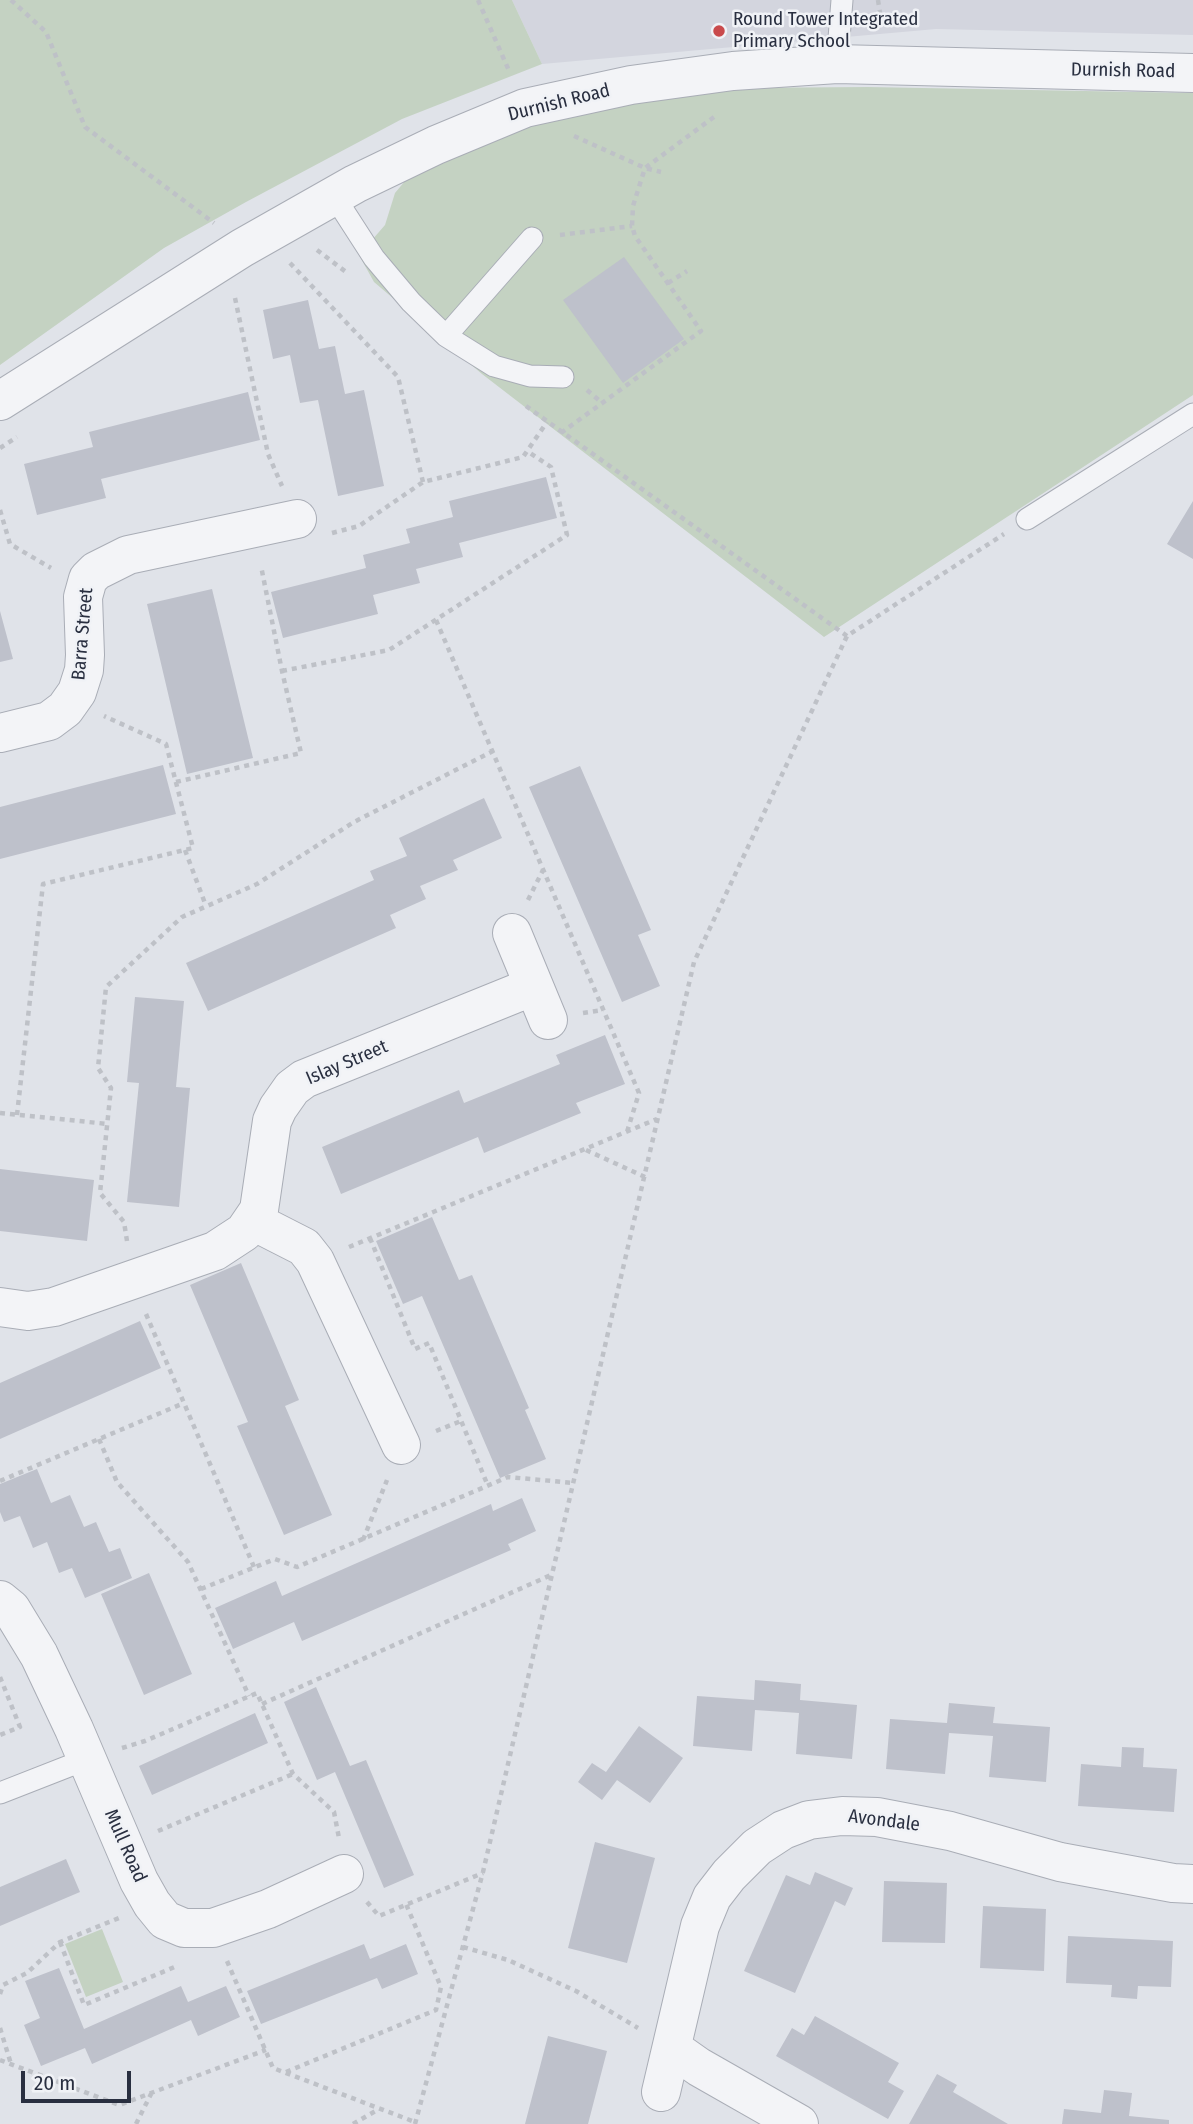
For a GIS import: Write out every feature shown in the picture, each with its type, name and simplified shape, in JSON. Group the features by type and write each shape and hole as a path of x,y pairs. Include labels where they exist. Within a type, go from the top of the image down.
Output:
{"street":[{"name":"Durnish Road","path":"0,401 234,253 344,212 436,145 525,108 631,85 733,71 837,64 1193,73"},
{"name":"Barra Street","path":"0,733 49,721 65,709 77,692 84,670 83,597 88,579 96,571 116,559 297,519"},
{"name":"Islay Street","path":"253,1221 262,1196 272,1121 292,1088 304,1079 541,1003 512,933"},
{"path":"0,1307 28,1311 54,1307 132,1281 215,1251 244,1232 253,1221 304,1247 315,1261 401,1445"},
{"name":"Mull Road","path":"0,1600 10,1609 39,1655 139,1881 165,1920 184,1928 213,1928 268,1909 344,1874"},
{"name":"Avondale","path":"661,2092 700,1926 712,1897 757,1847 783,1830 808,1821 842,1816 877,1817 950,1831 1060,1862 1173,1883 1193,1884"},
{"path":"672,2048 699,2067 799,2124"}],"lane":[{"path":"837,64 842,0"},
{"path":"344,212 374,258 411,302 446,335 494,366 530,376 562,377"},
{"path":"446,335 531,238"},
{"path":"1027,519 1193,414"},
{"path":"0,1793 87,1759"}],"path":[{"path":"11,0 46,32 85,127 217,225 234,253 235,298 268,454 297,519 327,535 359,526 424,482 523,457 547,422"},
{"path":"561,433 701,331 635,236 632,226 633,206 645,168 728,106"},
{"path":"582,131 570,134 645,168 661,172"},
{"path":"314,247 344,212"},
{"path":"531,238 632,226"},
{"path":"279,270 298,258"},
{"path":"290,264 398,377 424,482"},
{"path":"668,283 687,271"},
{"path":"223,306 246,291"},
{"path":"494,366 508,393 847,636"},
{"path":"0,448 23,433"},
{"path":"282,671 388,650 567,535 551,467 527,451"},
{"path":"0,510 10,544 85,588"},
{"path":"213,1928 273,2068 415,2123 483,1872 694,962 847,636 1027,519"},
{"path":"176,782 301,753 254,527"},
{"path":"436,620 639,1093 627,1132"},
{"path":"17,1115 43,884 193,848 166,744 71,701"},
{"path":"254,1567 132,1281 124,1222 100,1193 111,1088 98,1068 106,987 182,917 257,884 354,822 493,751"},
{"path":"185,850 206,905"},
{"path":"0,1113 108,1124"},
{"path":"315,1261 658,1119"},
{"path":"585,1150 645,1177"},
{"path":"370,1238 415,1349 429,1343 488,1486"},
{"path":"0,1480 184,1403"},
{"path":"99,1439 117,1482 188,1562 249,1696"},
{"path":"201,1589 275,1559 297,1567 508,1477 574,1483"},
{"path":"262,1704 552,1575"},
{"path":"0,1677 20,1727 0,1735"},
{"path":"87,1759 145,1741 257,1693 293,1774 334,1812 344,1874 379,1916 483,1872"},
{"path":"124,1845 293,1774"},
{"path":"0,1994 3,1985 27,1973 60,1942 152,1904"},
{"path":"285,2073 436,2010 441,1987 406,1904"},
{"path":"60,1942 84,2005 184,1963"},
{"path":"463,1947 508,1960 576,1991 672,2048"},
{"path":"0,2028 10,2064"},
{"path":"0,2060 119,2105 266,2050"},
{"path":"136,2124 152,2092"},
{"path":"353,2124 380,2109"}],"shaded area":[{"name":"Round Tower Integrated Primary School","path":"512,0 1193,0 1193,35 936,29 542,64"}],"green space":[{"path":"0,0 512,0 542,64 402,119 246,202 164,248 0,365"},
{"path":"868,87 1193,93 1193,395 824,637 482,374 374,282 359,255 385,225 395,193 410,175 539,118 732,88"},
{"path":"102,1929 123,1982 86,1997 65,1944"}],"building":[{"path":"624,257 684,339 623,383 563,300"},
{"path":"308,300 319,349 335,346 345,394 364,390 384,486 338,496 318,400 300,403 290,355 273,359 263,310"},
{"path":"248,392 260,440 101,479 106,498 37,515 24,464 93,447 89,432"},
{"path":"546,477 557,518 459,543 463,557 416,569 420,583 373,595 378,614 283,638 271,592 366,568 363,555 410,543 406,529 453,517 449,501"},
{"path":"1193,501 1193,559 1167,544"},
{"path":"212,589 253,758 187,774 147,604"},
{"path":"0,611 13,659 0,662"},
{"path":"163,765 176,814 0,859 0,807"},
{"path":"580,766 651,930 638,935 660,986 622,1002 529,787"},
{"path":"484,798 502,838 453,860 458,870 420,886 426,899 390,915 396,928 208,1011 186,963 374,880 370,871 407,856 399,838"},
{"path":"135,997 184,1001 176,1087 190,1088 179,1207 127,1202 139,1083 127,1082"},
{"path":"605,1035 625,1084 576,1103 581,1113 484,1153 478,1137 341,1194 322,1147 459,1090 464,1103 560,1064 556,1055"},
{"path":"0,1169 94,1180 87,1241 0,1231"},
{"path":"432,1217 459,1280 472,1275 529,1408 525,1410 546,1459 500,1478 422,1296 403,1304 376,1241"},
{"path":"241,1263 299,1400 285,1406 332,1515 284,1535 237,1426 248,1422 190,1285"},
{"path":"140,1321 161,1368 0,1439 0,1383"},
{"path":"37,1469 51,1503 70,1495 84,1527 96,1522 109,1552 120,1548 132,1578 85,1598 72,1568 59,1573 47,1542 33,1548 20,1516 4,1522 0,1512 0,1484"},
{"path":"522,1498 536,1531 508,1544 511,1550 302,1641 294,1622 233,1649 215,1608 276,1581 282,1596 491,1504 493,1511"},
{"path":"149,1573 192,1674 144,1695 101,1594"},
{"path":"755,1680 801,1684 800,1700 857,1705 852,1759 796,1754 799,1713 755,1710 752,1751 693,1746 697,1696 754,1700"},
{"path":"316,1687 350,1766 366,1760 414,1875 384,1888 335,1772 317,1780 284,1702"},
{"path":"949,1703 995,1707 993,1723 1050,1727 1046,1782 989,1777 993,1736 949,1733 945,1774 886,1769 890,1719 947,1723"},
{"path":"255,1713 268,1743 152,1795 139,1766"},
{"path":"639,1726 683,1758 650,1803 617,1780 602,1800 578,1782 592,1763 606,1772"},
{"path":"1122,1747 1144,1748 1143,1767 1177,1769 1174,1812 1078,1806 1081,1764 1121,1767"},
{"path":"595,1842 655,1858 627,1963 568,1948"},
{"path":"66,1859 80,1892 0,1926 0,1887"},
{"path":"815,1872 853,1888 845,1906 835,1901 795,1993 744,1971 786,1875 810,1885"},
{"path":"884,1881 947,1883 945,1943 882,1942"},
{"path":"983,1906 1046,1909 1044,1971 980,1968"},
{"path":"1068,1936 1173,1941 1171,1987 1138,1986 1137,1999 1111,1997 1112,1985 1066,1983"},
{"path":"364,1944 370,1959 406,1944 418,1974 382,1989 377,1978 261,2024 247,1991"},
{"path":"59,1968 84,2029 181,1986 188,2002 226,1986 240,2017 198,2036 191,2020 92,2064 85,2048 41,2066 24,2025 40,2018 25,1981"},
{"path":"815,2016 899,2063 888,2082 904,2091 888,2119 776,2056 792,2028 804,2035"},
{"path":"548,2036 607,2051 588,2124 525,2124"},
{"path":"937,2074 957,2085 953,2092 1008,2124 909,2124"},
{"path":"1104,2090 1132,2093 1129,2116 1169,2120 1169,2124 1062,2124 1064,2109 1101,2113"}],"place":[{"name":"Round Tower Integrated Primary School","path":"719,31"}]}
